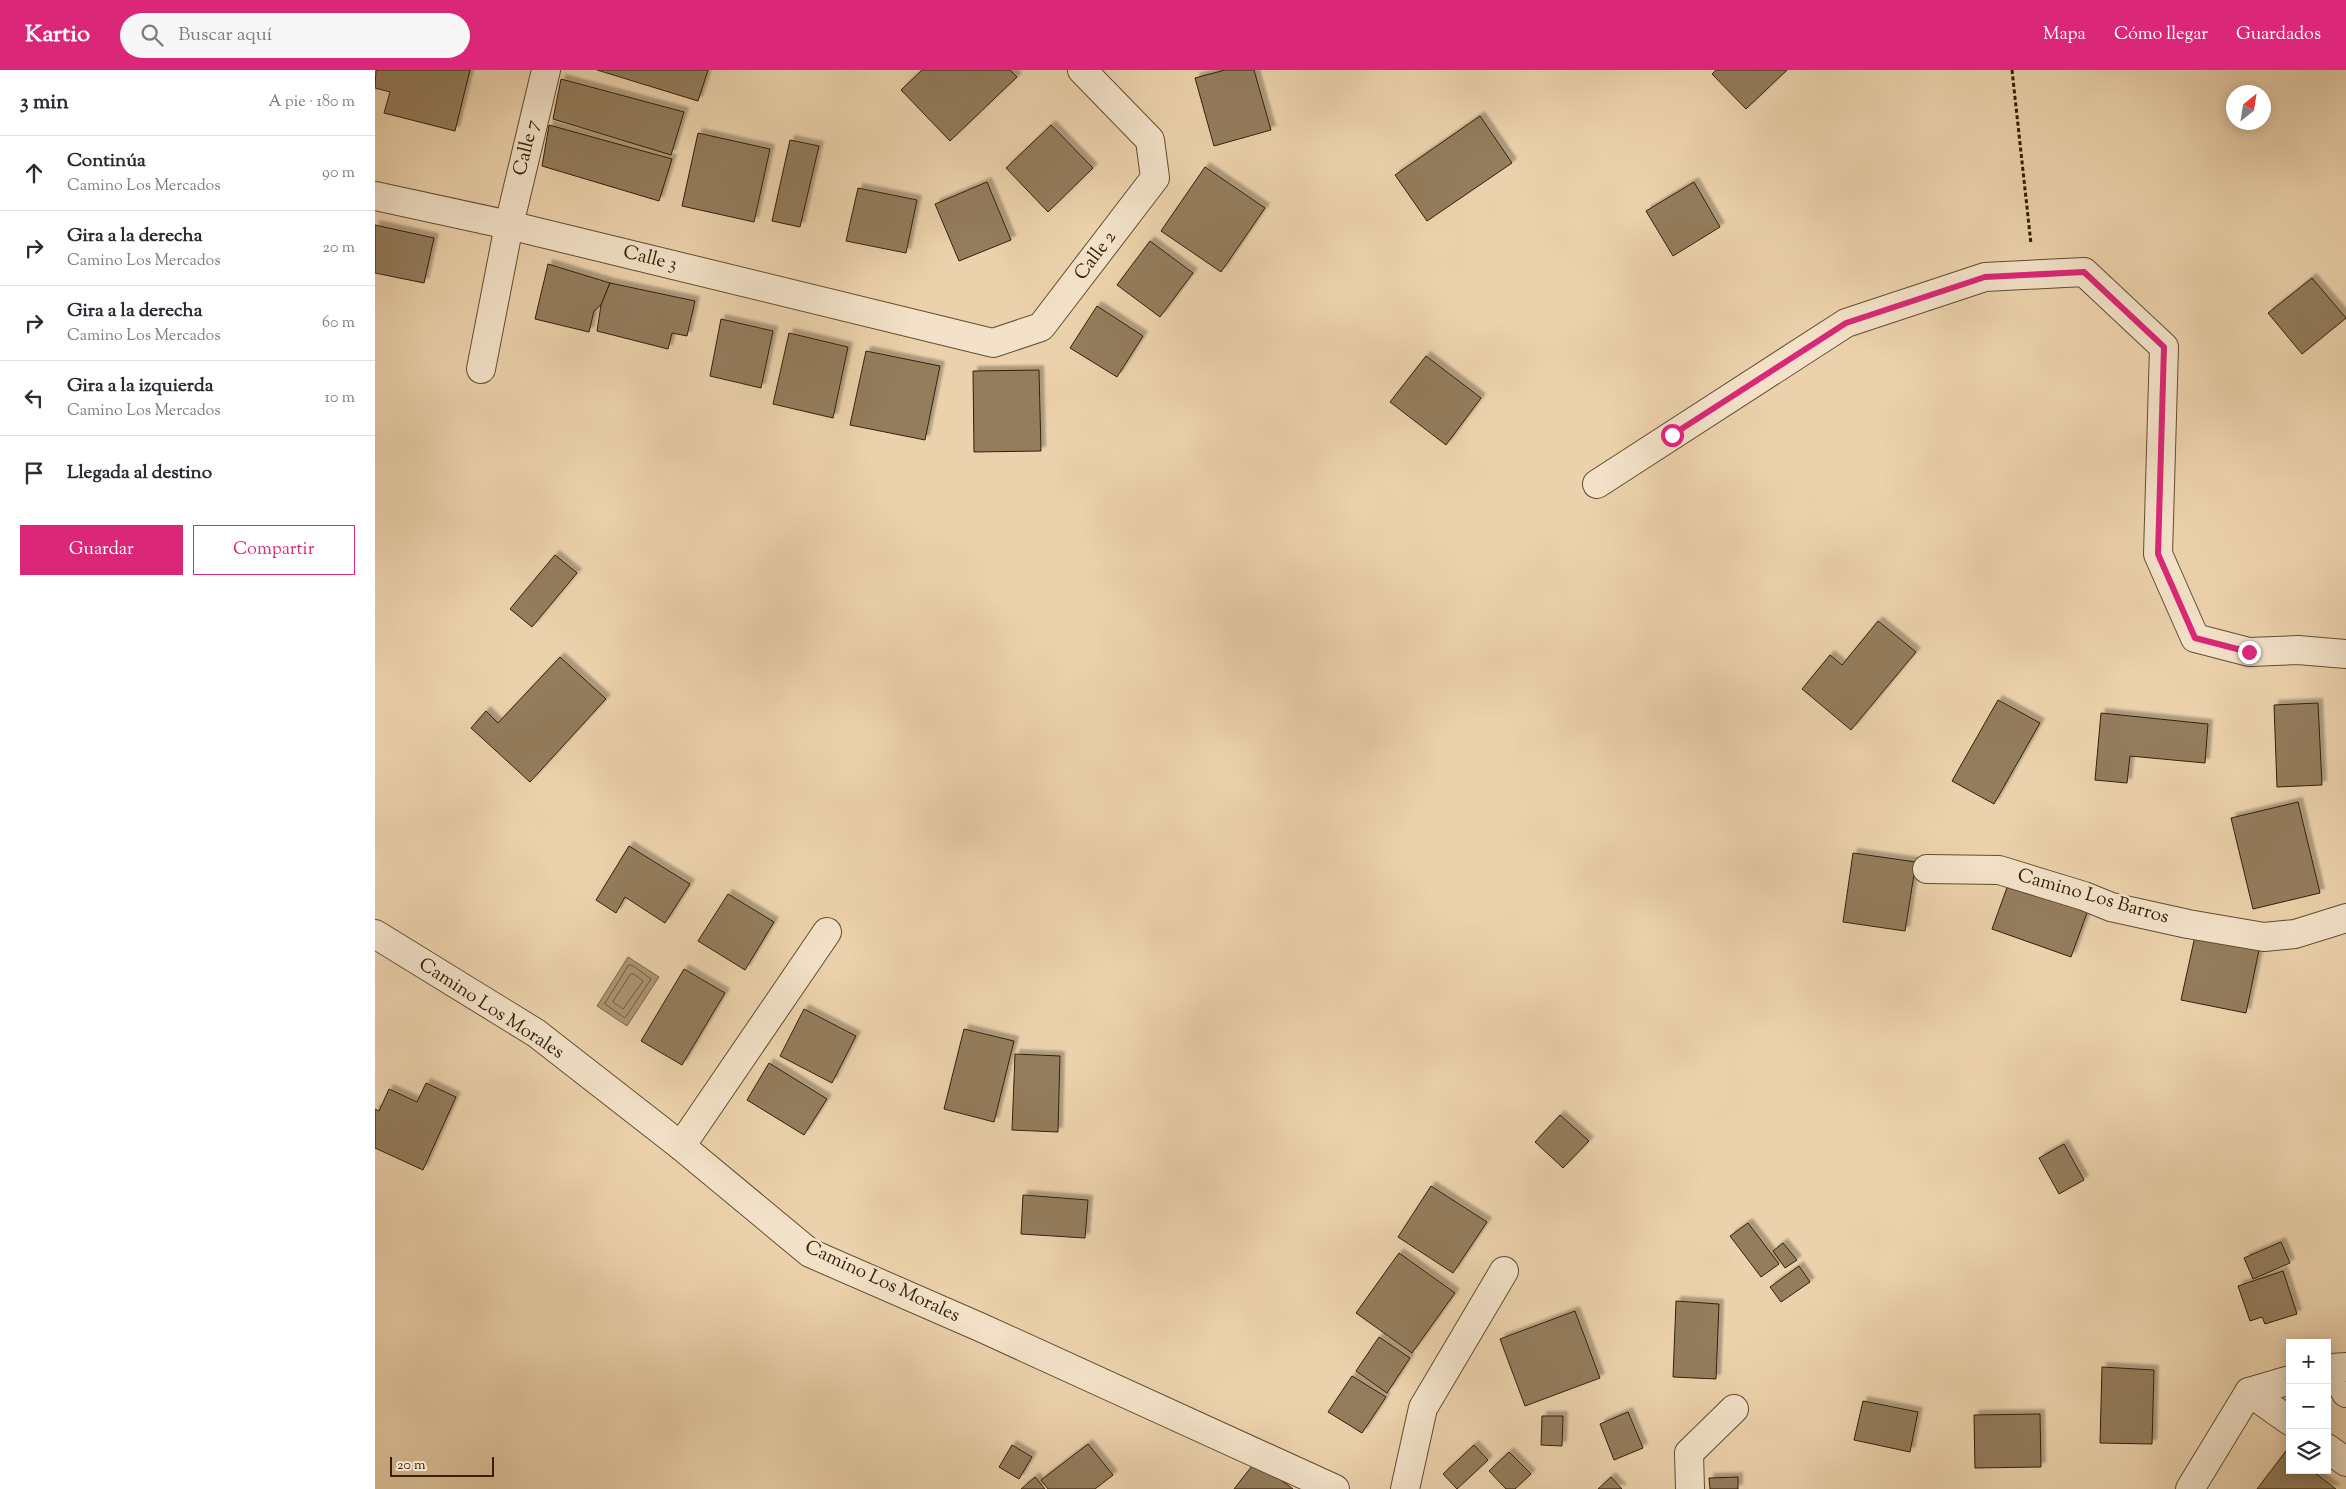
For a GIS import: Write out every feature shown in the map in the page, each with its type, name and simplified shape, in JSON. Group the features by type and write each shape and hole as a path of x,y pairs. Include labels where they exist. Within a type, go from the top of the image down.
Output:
{"street":[{"name":"Calle 7","path":"481,369 509,225 546,70"},
{"name":"Calle 2","path":"924,326 993,343 1041,327 1155,178 1150,140 1089,78"},
{"name":"Calle 3","path":"375,196 509,225 924,326"},
{"path":"1597,484 1846,323 1985,277 2084,272 2164,347 2158,554 2195,638 2249,652 2298,650 2346,654"},
{"name":"Camino Los Barros","path":"1927,869 1999,870 2084,896 2111,907 2188,924 2264,937 2295,934 2346,918"},
{"path":"681,1146 827,932"},
{"name":"Camino Los Morales","path":"375,934 537,1033 681,1146 810,1253 1000,1336 1335,1489"},
{"path":"1405,1489 1423,1408 1504,1271"},
{"path":"2338,1364 2346,1392"},
{"path":"2191,1489 2249,1392 2286,1381"},
{"path":"2249,1392 2286,1419"},
{"path":"1690,1489 1689,1453 1733,1409"},
{"path":"2331,1451 2346,1462"}],"path":[{"path":"2012,70 2034,274"}],"water":[{"path":"628,957 659,977 627,1026 597,1006"}],"building":[{"path":"376,70 470,70 455,131 384,113 390,92 375,88"},
{"path":"597,70 708,70 698,101"},
{"path":"922,70 1010,70 1017,77 950,141 901,90"},
{"path":"1225,70 1254,70 1271,130 1214,146 1195,78"},
{"path":"1716,70 1787,70 1746,109 1712,74"},
{"path":"561,79 684,112 671,155 553,119"},
{"path":"1480,116 1512,163 1427,221 1395,175"},
{"path":"549,125 672,159 659,201 542,166"},
{"path":"1051,125 1093,168 1048,212 1006,168"},
{"path":"698,133 770,149 754,222 682,206"},
{"path":"790,140 819,146 800,227 772,221"},
{"path":"1205,167 1265,208 1221,272 1161,231"},
{"path":"987,182 1011,240 959,261 935,204"},
{"path":"1694,182 1720,227 1673,256 1646,211"},
{"path":"858,188 917,200 906,253 846,241"},
{"path":"375,225 434,238 424,283 375,273"},
{"path":"1150,241 1193,273 1160,317 1117,285"},
{"path":"548,264 610,283 601,305 594,311 589,332 535,319"},
{"path":"2312,278 2346,318 2302,354 2268,313"},
{"path":"610,283 695,301 687,336 672,333 668,349 597,331 601,305"},
{"path":"1097,306 1143,336 1117,377 1070,348"},
{"path":"721,319 773,331 761,388 710,376"},
{"path":"789,333 848,347 833,418 773,404"},
{"path":"866,351 940,366 925,440 850,425"},
{"path":"1426,356 1481,398 1446,445 1390,402"},
{"path":"1039,370 1041,451 974,452 973,371"},
{"path":"555,555 577,573 532,627 510,609"},
{"path":"1878,621 1916,652 1851,730 1802,689 1830,655 1842,665"},
{"path":"560,657 606,699 530,782 471,728 486,711 498,723"},
{"path":"1998,700 2040,723 1994,804 1952,781"},
{"path":"2318,703 2322,785 2277,787 2274,705"},
{"path":"2101,713 2208,724 2205,763 2130,756 2127,783 2095,780"},
{"path":"2298,802 2320,893 2253,909 2231,818"},
{"path":"629,846 690,884 665,923 625,897 616,913 596,900"},
{"path":"1853,853 1916,862 1905,931 1843,922"},
{"path":"2009,882 2088,910 2071,957 1992,929"},
{"path":"728,894 774,922 745,970 698,941"},
{"path":"2195,936 2259,950 2246,1013 2181,1000"},
{"path":"684,969 725,993 682,1065 641,1041"},
{"path":"804,1009 856,1036 832,1083 780,1056"},
{"path":"964,1029 1014,1041 994,1122 944,1109"},
{"path":"1015,1054 1060,1056 1058,1132 1012,1130"},
{"path":"769,1063 827,1099 804,1135 747,1100"},
{"path":"426,1083 456,1097 423,1170 375,1148 375,1109 379,1111 389,1089 417,1102"},
{"path":"1560,1115 1589,1141 1563,1168 1535,1142"},
{"path":"2064,1144 2084,1180 2059,1194 2039,1158"},
{"path":"1431,1186 1487,1222 1453,1273 1398,1237"},
{"path":"1023,1195 1088,1200 1085,1238 1021,1234"},
{"path":"1748,1223 1779,1264 1761,1277 1730,1236"},
{"path":"2281,1242 2290,1263 2253,1279 2244,1258"},
{"path":"1783,1243 1797,1260 1785,1268 1773,1251"},
{"path":"1399,1253 1455,1293 1412,1353 1356,1313"},
{"path":"1799,1266 1810,1282 1781,1302 1770,1287"},
{"path":"2283,1271 2297,1314 2265,1324 2262,1317 2250,1321 2238,1286"},
{"path":"1676,1301 1719,1304 1716,1379 1673,1377"},
{"path":"1575,1311 1600,1378 1525,1406 1500,1339"},
{"path":"1379,1337 1410,1358 1387,1393 1356,1371"},
{"path":"2102,1367 2154,1370 2152,1444 2100,1443"},
{"path":"1352,1376 1386,1397 1362,1433 1328,1412"},
{"path":"1863,1401 1918,1412 1910,1452 1854,1440"},
{"path":"1628,1412 1643,1448 1614,1460 1600,1424"},
{"path":"2040,1414 2041,1467 1975,1468 1974,1415"},
{"path":"1542,1416 1563,1416 1562,1446 1541,1445"},
{"path":"1088,1444 1113,1475 1095,1489 1048,1489 1041,1480"},
{"path":"1012,1445 1032,1457 1019,1479 999,1467"},
{"path":"1474,1445 1488,1460 1457,1489 1443,1474"},
{"path":"2286,1451 2286,1474 2316,1474 2336,1489 2257,1489"},
{"path":"1509,1452 1531,1474 1515,1489 1506,1489 1489,1471"},
{"path":"1256,1461 1293,1489 1234,1489"},
{"path":"1035,1477 1045,1489 1021,1489"},
{"path":"1611,1477 1622,1489 1598,1489"},
{"path":"1738,1477 1738,1489 1710,1489 1709,1478"}],"route":[{"path":"1672,435 1846,323 1985,277 2084,272 2164,347 2158,554 2195,638 2249,652"}]}
